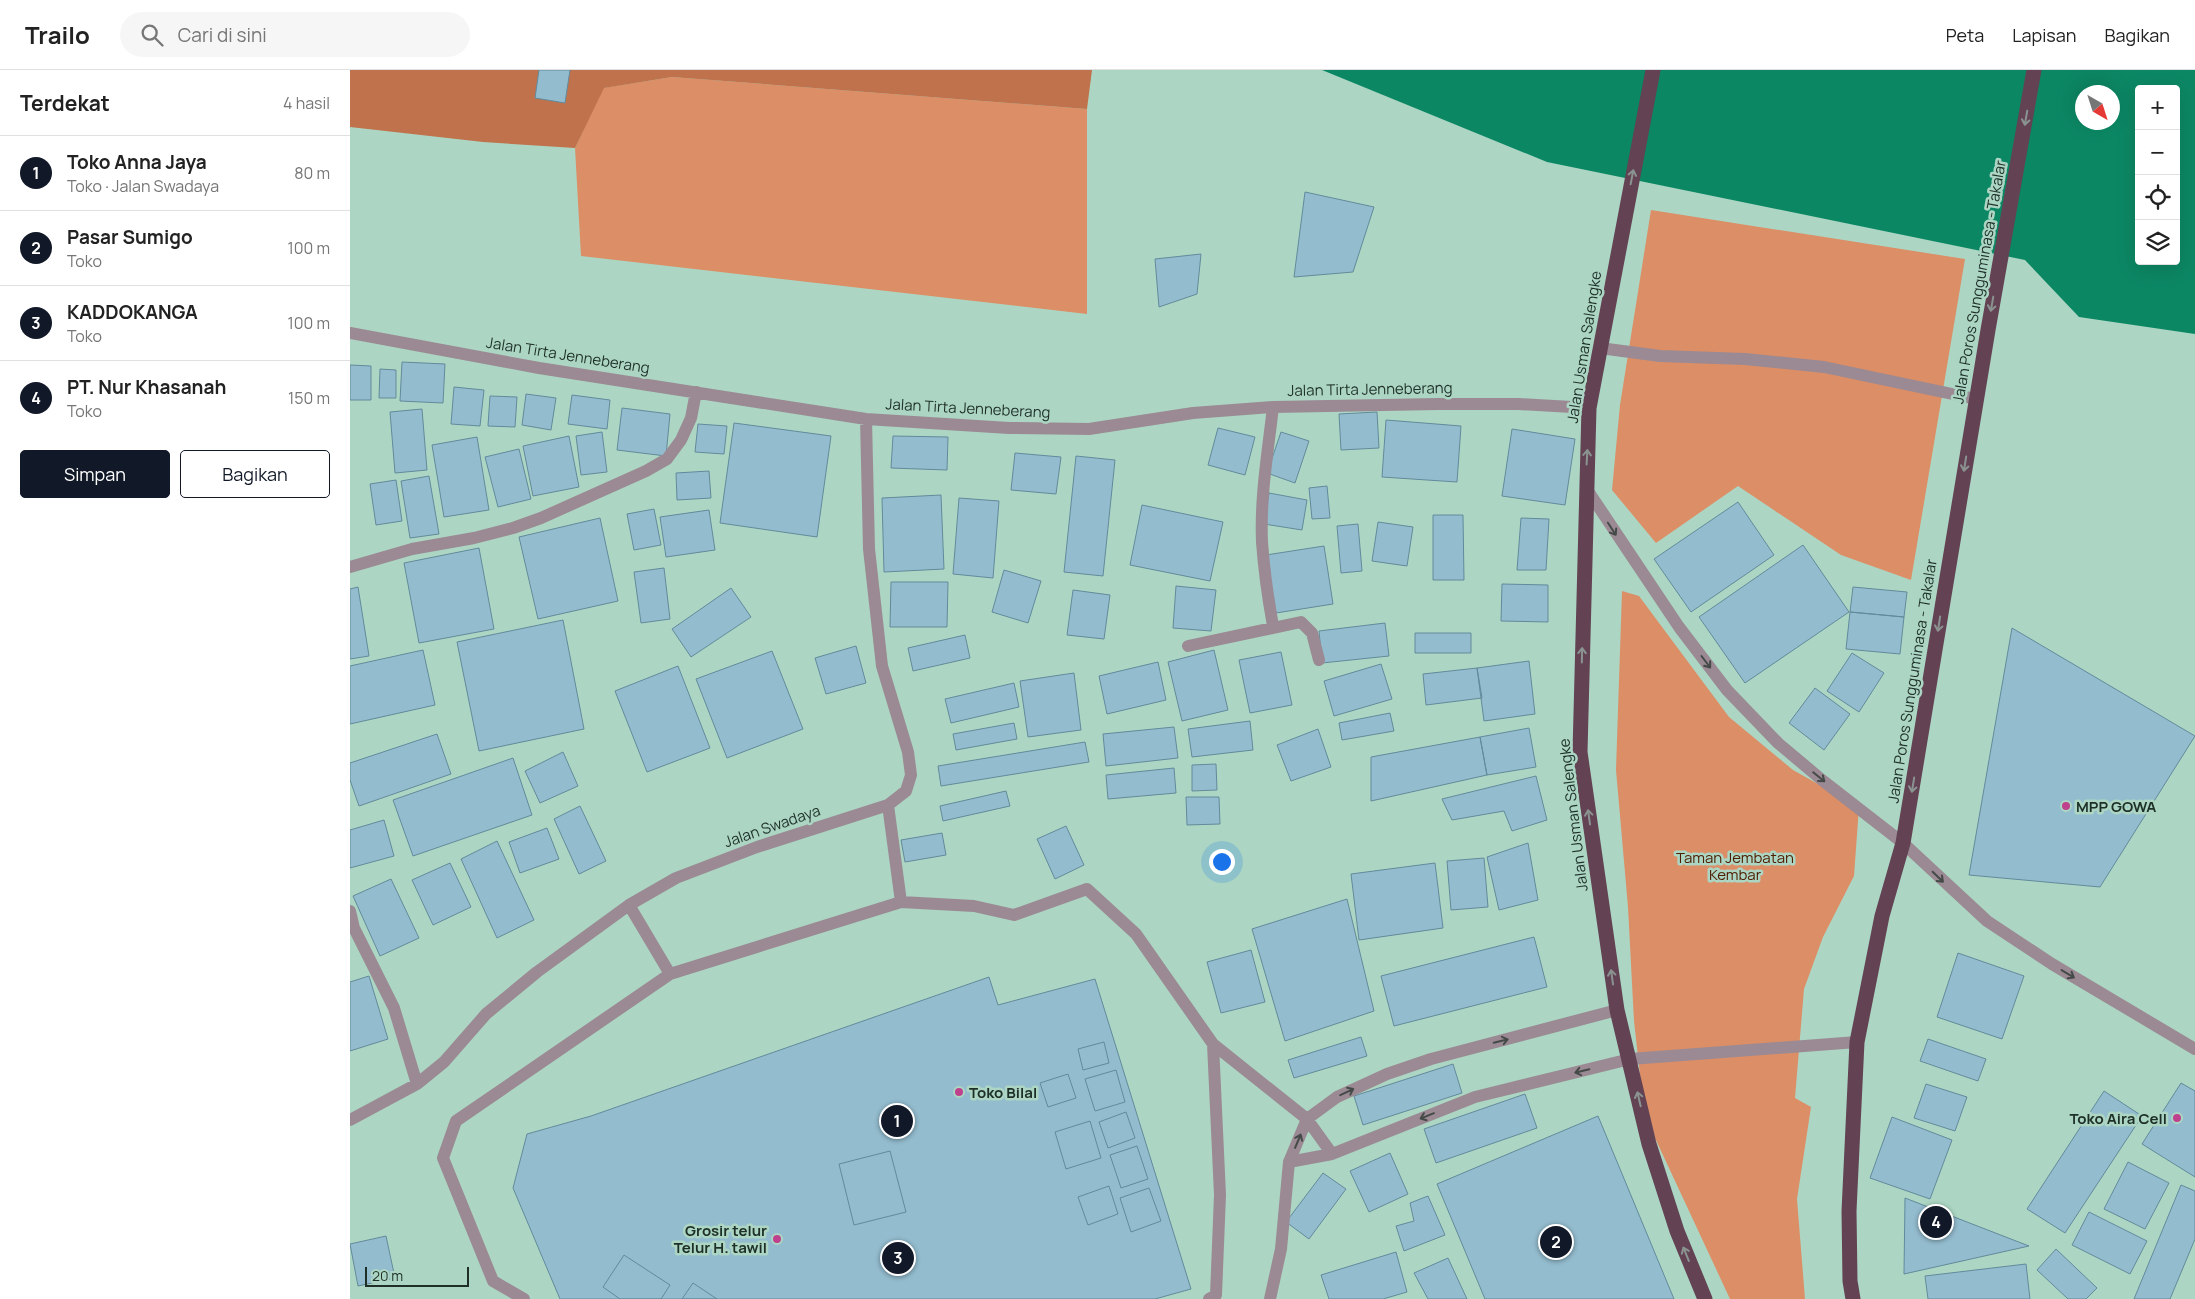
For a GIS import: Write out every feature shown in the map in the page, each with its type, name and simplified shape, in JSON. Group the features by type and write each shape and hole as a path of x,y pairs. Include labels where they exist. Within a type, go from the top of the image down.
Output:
{"highway":[{"name":"Jalan Usman Salengke","path":"1653,70 1589,408 1580,752 1617,1010 1649,1144 1677,1231 1705,1299"},
{"name":"Jalan Poros Sungguminasa - Takalar","path":"1853,1299 1850,1281 1849,1211 1857,1042 1882,916 1903,843 2000,256 2034,70"}],"street":[{"name":"Jalan Tirta Jenneberang","path":"350,333 539,368 866,419 1009,428 1089,429 1193,413 1273,407 1519,404 1589,408"},
{"path":"1600,348 1660,356 1745,359 1824,367 1976,399"},
{"path":"350,567 412,549 474,538 512,528 541,518 646,471 667,459 681,440 691,418 696,392"},
{"path":"1273,407 1263,495 1262,540 1266,585 1273,626"},
{"name":"Jalan Swadaya","path":"350,1120 417,1084 444,1062 486,1014 537,972 629,905 676,878 758,847 888,805 906,791 911,775 908,752 882,666 869,549 866,419"},
{"path":"1586,488 1679,627 1727,690 1778,743 1903,843 1987,921 2052,964 2195,1049"},
{"path":"1188,646 1273,626 1301,622 1312,633 1319,660"},
{"path":"888,805 901,902"},
{"path":"524,1299 493,1281 443,1158 456,1121 670,974 901,902 974,906 1014,915 1086,889 1136,934 1213,1044 1307,1119 1332,1154"},
{"path":"629,905 670,974"},
{"path":"350,911 354,928 394,1008 417,1084"},
{"path":"1272,1297 1281,1250 1288,1162 1307,1119 1337,1096 1387,1074 1431,1059 1617,1010"},
{"path":"1288,1162 1332,1154 1475,1097 1630,1059 1857,1042"},
{"path":"1209,1299 1216,1295 1220,1195 1213,1044"}],"green space":[{"path":"672,77 1087,109 1087,314 581,256 575,148 603,88"},
{"path":"1651,210 1965,259 1911,580 1841,555 1738,486 1656,543 1612,490 1620,405"},
{"name":"Taman Jembatan Kembar","path":"1622,591 1639,596 1729,717 1793,770 1859,807 1854,876 1823,937 1804,989 1795,1098 1811,1107 1797,1199 1805,1299 1730,1299 1655,1138 1641,1084 1634,1021 1628,907 1616,770"}],"shaded area":[{"path":"350,70 1092,70 1087,109 672,77 604,88 575,148 483,142 350,127"},
{"path":"1322,70 2195,70 2195,334 2079,317 2025,260 1547,162"}],"building":[{"path":"539,70 570,70 565,103 535,98"},
{"path":"1305,192 1374,207 1353,272 1294,277"},
{"path":"1201,254 1197,294 1159,307 1155,259"},
{"path":"402,362 445,364 443,403 400,401"},
{"path":"350,365 371,366 371,400 350,400"},
{"path":"380,369 396,370 396,398 379,398"},
{"path":"454,387 484,390 480,426 451,424"},
{"path":"526,394 556,398 551,430 522,425"},
{"path":"572,395 610,400 607,429 568,424"},
{"path":"490,396 517,397 515,427 488,426"},
{"path":"622,408 670,414 666,456 617,450"},
{"path":"422,409 427,470 395,473 390,412"},
{"path":"1377,412 1379,448 1341,450 1339,414"},
{"path":"1386,420 1461,426 1457,482 1382,477"},
{"path":"734,423 831,436 817,537 720,523"},
{"path":"698,424 727,426 724,454 695,452"},
{"path":"1218,428 1255,437 1245,475 1208,465"},
{"path":"1512,429 1575,439 1565,505 1502,496"},
{"path":"602,432 607,472 581,475 576,436"},
{"path":"1281,432 1309,441 1295,483 1267,473"},
{"path":"569,436 579,487 533,496 523,446"},
{"path":"893,436 948,437 947,470 891,468"},
{"path":"477,437 489,510 444,517 432,445"},
{"path":"519,449 531,499 498,507 485,457"},
{"path":"1015,453 1061,457 1056,494 1011,490"},
{"path":"1076,456 1115,460 1103,576 1064,572"},
{"path":"709,471 711,498 677,500 676,473"},
{"path":"429,476 439,534 410,538 401,481"},
{"path":"396,480 402,521 376,525 370,484"},
{"path":"1327,486 1330,518 1312,519 1309,488"},
{"path":"1269,493 1307,500 1302,530 1264,524"},
{"path":"941,495 944,569 884,572 882,498"},
{"path":"959,498 999,501 993,578 953,574"},
{"path":"1738,502 1774,555 1691,612 1654,559"},
{"path":"1142,505 1223,522 1210,581 1130,565"},
{"path":"654,509 661,545 634,550 627,514"},
{"path":"709,510 715,550 666,557 660,517"},
{"path":"1433,515 1463,515 1464,580 1433,580"},
{"path":"600,518 618,601 538,619 519,537"},
{"path":"1521,518 1549,519 1546,570 1517,570"},
{"path":"1378,522 1413,527 1407,566 1372,561"},
{"path":"1358,524 1362,571 1341,573 1337,526"},
{"path":"1803,545 1849,612 1745,683 1699,617"},
{"path":"1324,546 1333,604 1276,613 1266,555"},
{"path":"479,548 494,629 419,643 404,563"},
{"path":"664,568 670,619 641,623 634,572"},
{"path":"1004,570 1041,581 1028,623 992,612"},
{"path":"891,582 948,582 947,627 890,627"},
{"path":"1502,584 1548,585 1548,622 1501,621"},
{"path":"1176,586 1216,590 1211,631 1173,628"},
{"path":"358,587 369,656 350,659 350,589"},
{"path":"1853,587 1907,592 1904,617 1850,612"},
{"path":"731,588 751,617 691,657 672,629"},
{"path":"1073,590 1110,595 1104,639 1067,635"},
{"path":"1850,612 1904,617 1900,654 1846,649"},
{"path":"563,620 584,729 479,751 457,642"},
{"path":"1385,623 1389,656 1322,663 1319,631"},
{"name":"MPP GOWA","path":"2012,628 2195,736 2100,887 1969,875"},
{"path":"1415,633 1471,633 1471,653 1415,653"},
{"path":"965,635 970,658 913,671 908,648"},
{"path":"856,646 866,683 826,694 815,658"},
{"path":"423,650 435,705 350,724 350,666"},
{"path":"1214,650 1228,710 1182,721 1168,662"},
{"path":"772,651 803,729 727,758 696,679"},
{"path":"1281,652 1292,705 1250,713 1239,660"},
{"path":"1852,653 1884,673 1859,712 1827,691"},
{"path":"1529,661 1535,714 1484,721 1477,668"},
{"path":"1158,662 1166,700 1107,714 1099,676"},
{"path":"1381,664 1392,699 1334,716 1324,681"},
{"path":"678,666 710,748 647,772 615,691"},
{"path":"1477,668 1482,698 1426,705 1423,674"},
{"path":"1074,673 1081,730 1028,737 1020,681"},
{"path":"1014,683 1019,707 951,723 945,699"},
{"path":"1815,688 1850,714 1824,750 1789,723"},
{"path":"1390,713 1394,731 1342,740 1339,723"},
{"path":"1250,721 1253,750 1192,757 1188,729"},
{"path":"1014,723 1017,739 956,750 953,734"},
{"path":"1174,727 1178,758 1106,766 1103,734"},
{"path":"1529,728 1536,767 1487,775 1480,737"},
{"path":"1318,729 1331,767 1291,781 1277,745"},
{"path":"437,734 451,774 359,806 350,780 350,763"},
{"path":"1480,737 1487,775 1371,801 1371,757"},
{"path":"1085,742 1089,762 941,786 938,766"},
{"path":"563,752 578,786 540,803 525,771"},
{"path":"513,758 532,815 413,856 393,800"},
{"path":"1216,764 1217,790 1192,791 1192,765"},
{"path":"1174,768 1176,793 1108,799 1106,775"},
{"path":"1536,776 1547,820 1512,831 1504,811 1452,820 1442,799"},
{"path":"1006,791 1010,806 943,821 940,806"},
{"path":"1186,797 1219,797 1220,824 1187,825"},
{"path":"580,806 606,861 579,874 554,819"},
{"path":"384,820 394,856 350,868 350,830"},
{"path":"1066,826 1084,865 1055,879 1037,839"},
{"path":"547,828 559,859 520,873 509,842"},
{"path":"942,833 946,855 905,862 901,840"},
{"path":"497,841 534,920 497,938 461,859"},
{"path":"1528,843 1538,900 1499,910 1487,857"},
{"path":"1484,858 1488,907 1451,910 1447,861"},
{"path":"450,863 471,907 433,925 412,880"},
{"path":"1435,863 1443,928 1359,940 1351,874"},
{"path":"391,879 419,938 380,956 353,896"},
{"path":"1347,899 1374,1011 1285,1041 1252,929"},
{"path":"1534,937 1547,987 1394,1026 1381,976"},
{"path":"1251,950 1265,1002 1221,1013 1207,962"},
{"path":"1958,953 2024,976 2002,1039 1937,1017"},
{"path":"369,976 388,1039 350,1051 350,982"},
{"path":"989,977 998,1005 1095,979 1191,1289 1155,1299 560,1299 513,1188 527,1134 591,1116"},
{"path":"1361,1037 1367,1056 1294,1078 1288,1060"},
{"path":"1928,1039 1986,1059 1978,1081 1920,1061"},
{"path":"1104,1042 1109,1063 1083,1070 1078,1049"},
{"path":"1453,1064 1462,1093 1363,1125 1354,1096"},
{"path":"1116,1070 1125,1102 1095,1111 1085,1079"},
{"path":"1068,1074 1076,1098 1048,1107 1040,1083"},
{"name":"Toko Aira Cell","path":"2181,1083 2195,1091 2195,1177 2142,1144"},
{"path":"1926,1084 1967,1097 1955,1131 1914,1118"},
{"path":"2104,1091 2142,1116 2065,1233 2027,1209"},
{"path":"1525,1094 1537,1128 1436,1163 1424,1129"},
{"path":"1126,1112 1135,1138 1108,1148 1099,1122"},
{"path":"1598,1116 1674,1299 1485,1299 1437,1184"},
{"path":"1892,1117 1952,1140 1930,1199 1870,1178"},
{"path":"1090,1121 1101,1158 1066,1169 1055,1132"},
{"path":"1137,1146 1148,1179 1121,1188 1110,1155"},
{"path":"890,1151 906,1212 854,1225 839,1164"},
{"path":"1390,1153 1408,1194 1369,1212 1350,1171"},
{"path":"2128,1162 2169,1183 2145,1229 2104,1209"},
{"path":"1323,1173 1346,1189 1309,1239 1286,1222"},
{"path":"2181,1185 2195,1191 2195,1239 2170,1299 2134,1299"},
{"path":"1109,1186 1118,1214 1088,1225 1078,1197"},
{"path":"1149,1188 1161,1221 1131,1232 1120,1198"},
{"path":"1428,1196 1445,1235 1404,1251 1396,1226 1414,1221 1410,1203"},
{"path":"1905,1198 2029,1246 1904,1274"},
{"path":"2089,1212 2147,1241 2130,1274 2072,1245"},
{"path":"386,1236 395,1278 358,1286 350,1244"},
{"path":"2056,1249 2097,1288 2086,1299 2068,1299 2037,1270"},
{"path":"1396,1252 1407,1292 1383,1299 1329,1299 1321,1275"},
{"path":"624,1255 670,1285 661,1299 620,1299 603,1287"},
{"path":"1448,1258 1467,1299 1428,1299 1414,1273"},
{"path":"2026,1264 2030,1299 1928,1299 1925,1276"},
{"path":"693,1283 717,1299 682,1299"}],"place":[{"name":"MPP GOWA","path":"2066,806"},
{"name":"Toko Bilal","path":"959,1092"},
{"name":"Toko Aira Cell","path":"2177,1118"},
{"name":"Toko Anna Jaya","path":"897,1121"},
{"name":"PT. Nur Khasanah","path":"1936,1222"},
{"name":"Grosir telur Telur H. tawil","path":"777,1239"},
{"name":"Pasar Sumigo","path":"1556,1242"},
{"name":"KADDOKANGA","path":"898,1258"}]}
